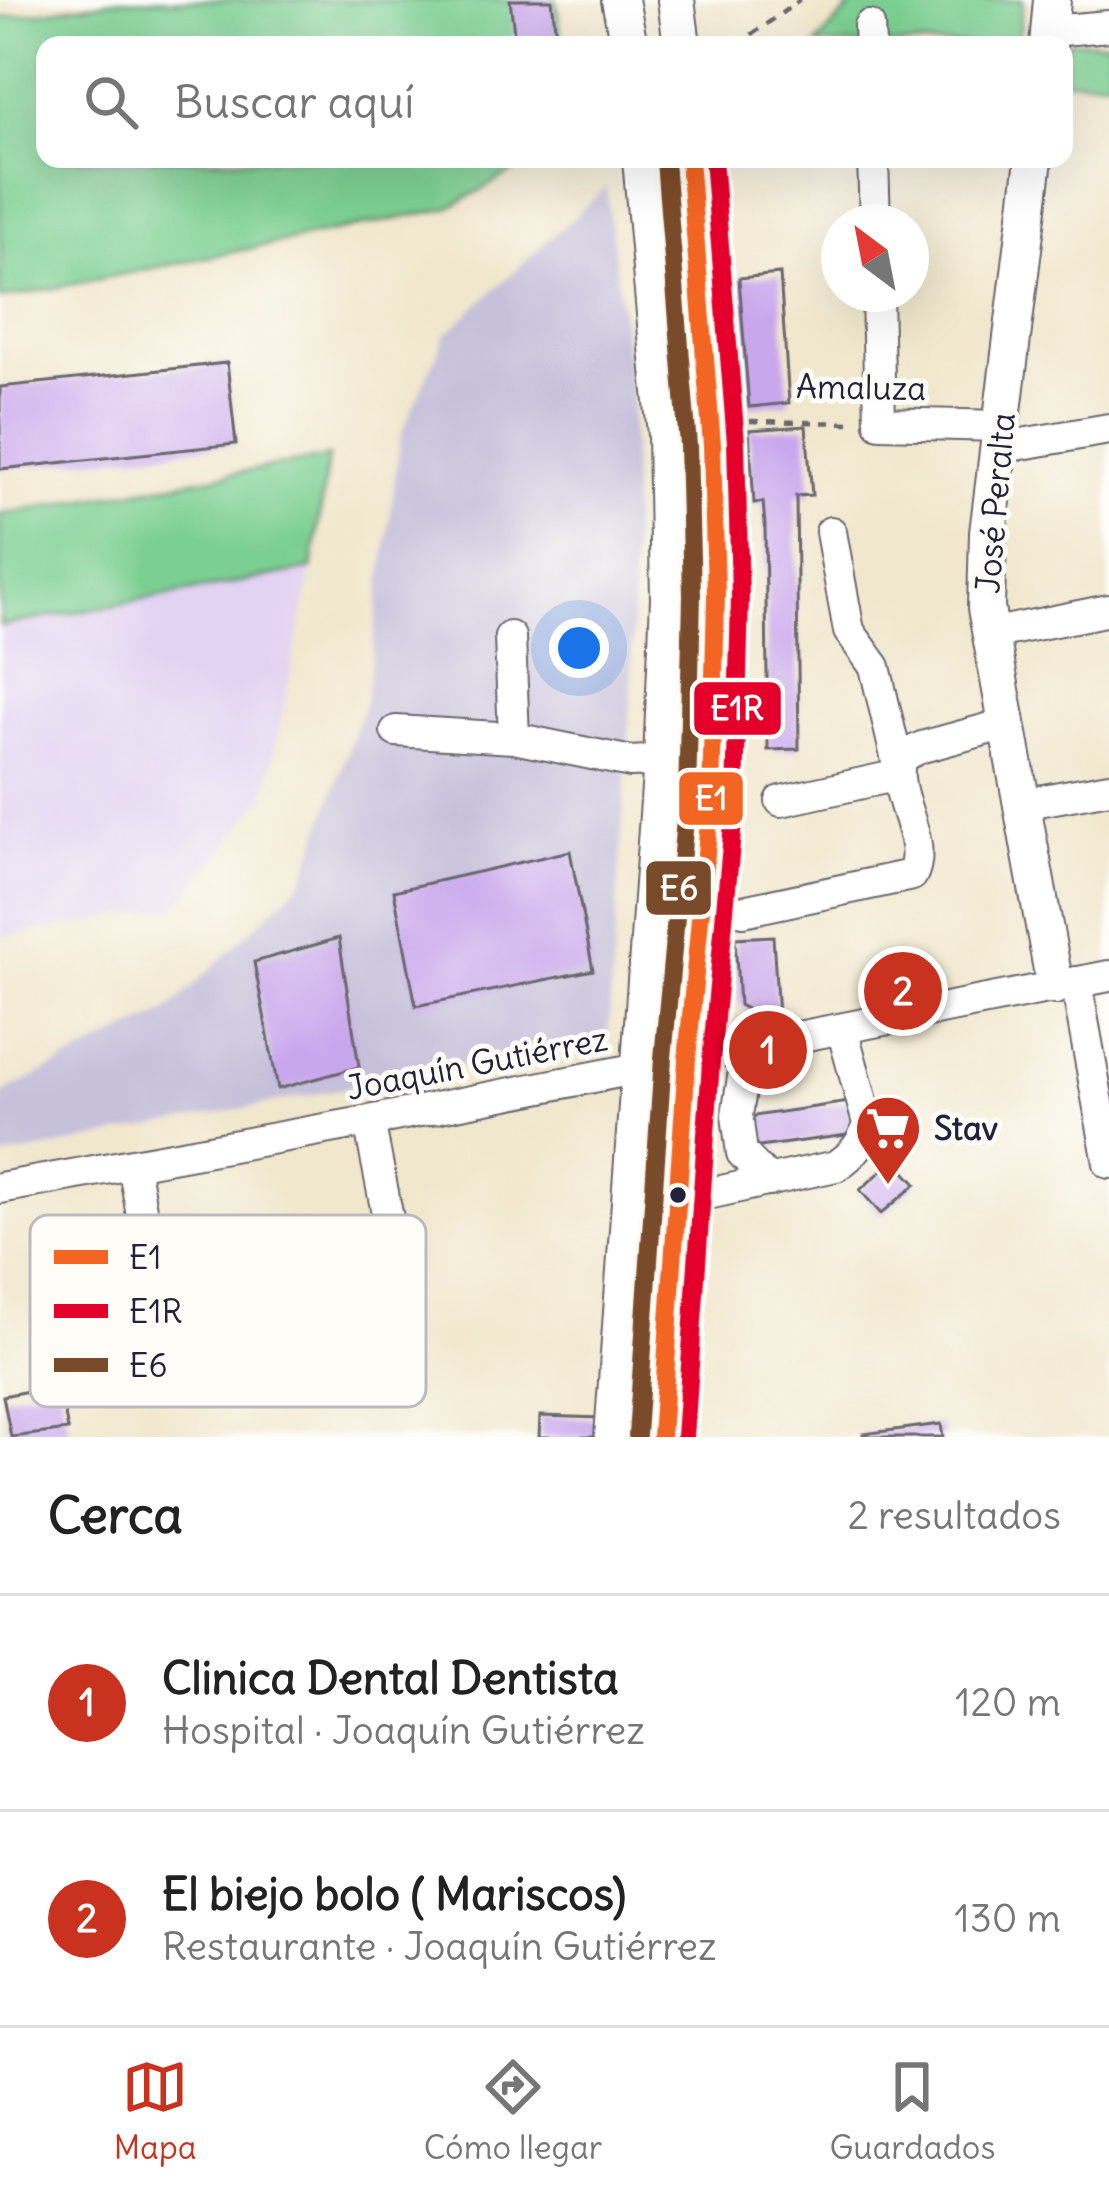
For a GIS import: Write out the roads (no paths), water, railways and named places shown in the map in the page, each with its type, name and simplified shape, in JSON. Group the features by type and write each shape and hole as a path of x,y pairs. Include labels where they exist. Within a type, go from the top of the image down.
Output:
{"main road":[{"path":"620,0 627,36"},
{"path":"676,0 681,36"},
{"path":"642,168 666,435 669,598 662,760 674,1062 689,1198 671,1437"},
{"path":"614,1437 674,1062 720,692 720,421 694,168"},
{"name":"José Peralta","path":"1033,168 987,558 990,634 1006,724 1065,984"}],"street":[{"path":"635,0 641,36"},
{"path":"664,0 670,36"},
{"path":"1050,25 1109,26"},
{"path":"657,168 681,371 688,533 687,740 661,1437"},
{"path":"645,1437 674,1062 711,799 716,595 712,445 694,168"},
{"path":"873,168 874,204"},
{"name":"Amaluza","path":"877,312 880,423 999,437 1109,429"},
{"path":"743,910 912,875 917,868 874,667 849,632 830,532"},
{"path":"990,634 1109,610"},
{"path":"510,638 514,738"},
{"path":"781,801 898,770 908,752 1006,724"},
{"path":"396,731 514,738 631,762 662,760"},
{"path":"1022,804 1109,788"},
{"name":"Joaquín Gutiérrez","path":"0,1188 370,1121 1109,976"},
{"name":"José Peralta","path":"1065,984 1109,1163"},
{"path":"689,1198 836,1166 850,1157 868,1123 842,1029"},
{"path":"748,1047 737,1115 742,1153 769,1181"},
{"path":"370,1121 388,1215"},
{"path":"133,1163 142,1215"}],"place":[{"name":"El biejo bolo ( Mariscos)","path":"903,991"},
{"name":"Clinica Dental Dentista","path":"768,1050"},
{"name":"Stav","path":"888,1187"}]}
